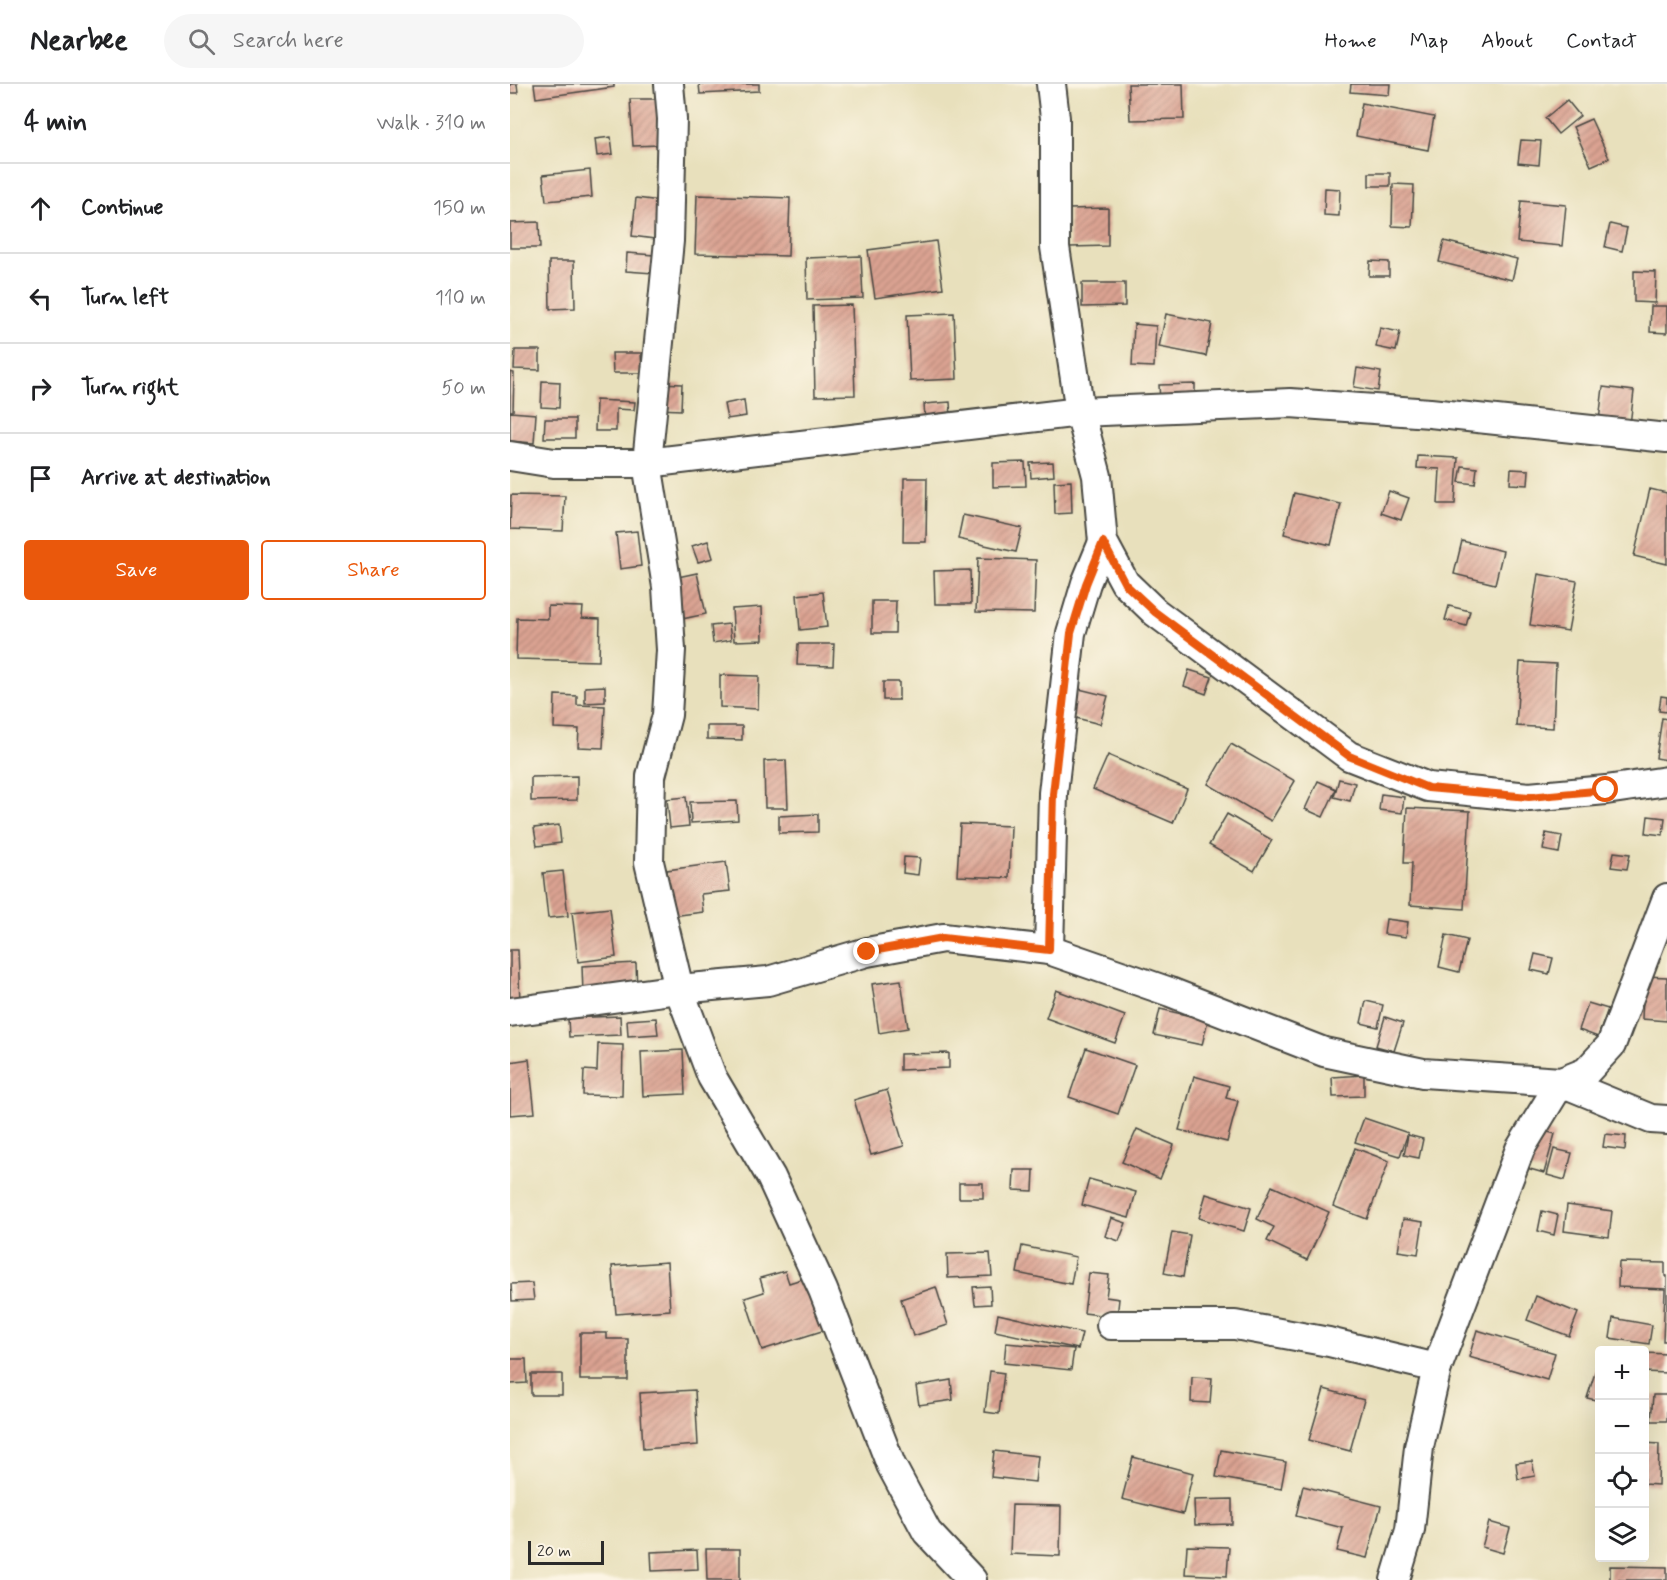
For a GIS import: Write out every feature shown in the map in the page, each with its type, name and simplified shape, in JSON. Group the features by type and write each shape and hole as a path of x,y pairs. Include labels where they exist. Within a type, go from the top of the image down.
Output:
{"street":[{"path":"669,84 672,119 669,241 647,463 667,587 671,650 667,714 651,776 649,862 679,989 712,1077 771,1177 823,1290 891,1465 927,1532 972,1580"},
{"path":"1050,84 1055,118 1054,247 1080,412 1096,476 1103,542 1125,584 1155,612 1349,756 1428,788 1529,797 1606,790 1667,781"},
{"path":"510,456 554,463 647,463 1080,412 1290,403 1430,413 1667,438"},
{"path":"1049,950 1053,794 1071,633 1086,584 1103,542"},
{"path":"1395,1580 1410,1530 1419,1447 1437,1368 1520,1149 1561,1082 1586,1072 1611,1045 1667,898"},
{"path":"510,1012 679,989 768,981 867,952 943,938 1049,950 1170,992 1324,1052 1423,1073 1561,1082 1651,1119 1667,1120"},
{"path":"1111,1324 1235,1325 1329,1342 1437,1368"}],"building":[{"path":"510,84 517,84 518,93 510,93"},
{"path":"534,84 614,84 614,87 536,98"},
{"path":"699,84 759,84 759,91 700,94"},
{"path":"1128,84 1183,84 1184,119 1130,120"},
{"path":"1351,84 1390,84 1389,95 1350,92"},
{"path":"630,99 657,99 659,145 633,146"},
{"path":"1567,100 1580,116 1558,134 1545,118"},
{"path":"1362,103 1434,117 1428,150 1356,136"},
{"path":"1591,119 1609,158 1591,166 1573,127"},
{"path":"611,137 613,154 597,156 595,139"},
{"path":"1521,140 1541,141 1539,165 1518,163"},
{"path":"590,170 592,197 546,201 543,175"},
{"path":"1369,173 1390,173 1390,186 1369,186"},
{"path":"1393,184 1414,185 1412,227 1392,226"},
{"path":"1325,188 1340,189 1339,216 1324,215"},
{"path":"697,195 790,198 788,256 695,254"},
{"path":"636,198 660,201 655,239 632,236"},
{"path":"1521,201 1566,205 1562,246 1517,242"},
{"path":"1108,208 1108,246 1070,247 1069,209"},
{"path":"539,222 540,248 510,248 510,223"},
{"path":"1610,224 1627,228 1622,251 1605,247"},
{"path":"936,241 943,288 875,298 868,250"},
{"path":"1444,241 1517,259 1512,280 1439,262"},
{"path":"627,253 654,255 653,273 626,271"},
{"path":"861,256 863,298 807,300 806,258"},
{"path":"549,261 574,261 575,308 550,309"},
{"path":"1370,261 1389,262 1389,276 1369,276"},
{"path":"1634,271 1656,272 1655,303 1634,302"},
{"path":"1082,283 1125,283 1125,306 1082,307"},
{"path":"852,305 855,395 815,396 813,306"},
{"path":"1651,306 1667,306 1667,333 1650,332"},
{"path":"954,313 957,379 910,381 907,315"},
{"path":"1166,314 1212,323 1206,356 1159,347"},
{"path":"1134,324 1156,326 1154,367 1132,366"},
{"path":"1380,328 1400,332 1396,351 1376,347"},
{"path":"515,350 540,350 540,370 514,369"},
{"path":"612,353 641,353 642,373 613,373"},
{"path":"1357,368 1381,372 1378,391 1354,387"},
{"path":"510,372 514,373 513,411 510,411"},
{"path":"542,381 560,382 559,408 541,407"},
{"path":"660,383 682,384 681,410 658,409"},
{"path":"1195,384 1195,399 1160,400 1159,385"},
{"path":"1603,387 1634,391 1630,425 1599,421"},
{"path":"596,400 635,402 634,410 616,409 616,431 595,431"},
{"path":"744,400 746,416 727,419 724,404"},
{"path":"950,402 952,431 926,434 924,404"},
{"path":"510,412 536,414 534,443 510,441"},
{"path":"545,419 575,419 575,438 544,438"},
{"path":"1418,456 1458,458 1455,504 1438,504 1440,469 1417,468"},
{"path":"1025,462 1026,486 993,487 993,463"},
{"path":"1053,462 1054,476 1031,478 1030,463"},
{"path":"1462,466 1477,468 1475,484 1459,482"},
{"path":"1511,469 1529,470 1528,485 1510,484"},
{"path":"904,478 927,478 926,542 903,542"},
{"path":"1071,481 1072,513 1055,514 1054,482"},
{"path":"1650,489 1667,493 1667,564 1634,556"},
{"path":"1389,491 1409,498 1401,520 1381,513"},
{"path":"1294,493 1341,504 1331,545 1284,534"},
{"path":"511,495 565,496 563,531 510,529"},
{"path":"963,515 1022,528 1016,552 958,539"},
{"path":"637,531 641,566 620,569 616,533"},
{"path":"708,541 713,558 698,562 692,546"},
{"path":"1462,541 1503,551 1495,584 1454,574"},
{"path":"978,558 1036,560 1034,613 976,612"},
{"path":"970,570 971,604 935,604 934,571"},
{"path":"697,573 706,614 682,619 673,578"},
{"path":"1538,574 1577,581 1568,631 1530,625"},
{"path":"823,592 827,627 800,630 797,595"},
{"path":"872,601 896,601 895,633 872,633"},
{"path":"548,606 583,607 582,618 600,619 599,661 516,659 517,618 548,619"},
{"path":"1449,606 1470,611 1466,626 1445,620"},
{"path":"762,607 763,640 734,641 732,609"},
{"path":"729,624 731,640 713,643 711,626"},
{"path":"798,644 834,644 833,666 797,665"},
{"path":"1520,662 1556,664 1553,728 1516,726"},
{"path":"1189,670 1212,677 1206,694 1184,686"},
{"path":"720,675 759,676 758,709 720,707"},
{"path":"883,682 899,682 899,700 883,700"},
{"path":"605,686 605,702 585,703 585,687"},
{"path":"1071,687 1108,696 1100,724 1064,715"},
{"path":"555,695 577,696 577,705 605,706 603,748 578,747 579,729 554,728"},
{"path":"1661,696 1667,697 1667,712 1659,711"},
{"path":"1662,718 1667,719 1667,760 1656,758"},
{"path":"707,726 742,726 742,740 707,739"},
{"path":"1231,744 1295,781 1271,821 1208,784"},
{"path":"1108,755 1187,789 1173,823 1093,789"},
{"path":"786,760 788,808 765,808 764,761"},
{"path":"577,776 577,800 531,801 531,777"},
{"path":"1339,779 1355,783 1350,801 1334,797"},
{"path":"1318,781 1336,789 1323,817 1305,809"},
{"path":"1381,794 1404,797 1402,813 1379,810"},
{"path":"686,797 689,826 670,828 667,799"},
{"path":"737,801 738,820 691,823 690,802"},
{"path":"1407,808 1470,811 1464,909 1410,905 1412,863 1404,863"},
{"path":"818,814 818,832 779,833 779,816"},
{"path":"1227,814 1272,840 1254,871 1209,845"},
{"path":"1648,816 1665,818 1663,835 1646,833"},
{"path":"960,824 1011,826 1009,878 957,876"},
{"path":"559,825 561,843 537,846 534,828"},
{"path":"1546,833 1562,836 1559,853 1543,850"},
{"path":"1614,852 1630,854 1627,869 1611,867"},
{"path":"904,857 920,858 918,875 903,873"},
{"path":"726,862 730,891 701,894 703,912 672,916 667,870"},
{"path":"563,871 568,916 548,918 543,873"},
{"path":"610,908 616,957 578,962 572,912"},
{"path":"1386,919 1408,922 1406,937 1384,934"},
{"path":"1446,935 1467,940 1459,972 1439,967"},
{"path":"510,950 518,950 520,1003 510,1003"},
{"path":"1535,954 1553,958 1549,974 1531,970"},
{"path":"636,963 637,991 583,993 582,966"},
{"path":"1644,976 1667,977 1667,1021 1642,1019"},
{"path":"901,980 908,1028 879,1033 872,984"},
{"path":"1056,990 1125,1016 1115,1043 1046,1018"},
{"path":"1366,1001 1383,1005 1378,1027 1361,1023"},
{"path":"1588,1003 1608,1009 1598,1037 1579,1030"},
{"path":"1160,1009 1208,1020 1202,1045 1154,1035"},
{"path":"620,1016 621,1035 569,1037 568,1018"},
{"path":"1385,1017 1403,1023 1394,1051 1376,1046"},
{"path":"656,1018 658,1034 628,1036 627,1020"},
{"path":"598,1044 623,1045 622,1096 583,1095 584,1070 597,1071"},
{"path":"1086,1048 1135,1065 1118,1114 1069,1097"},
{"path":"683,1050 685,1094 643,1096 641,1052"},
{"path":"949,1053 949,1068 900,1070 900,1054"},
{"path":"529,1059 535,1113 510,1115 510,1062"},
{"path":"1364,1075 1364,1096 1333,1097 1332,1077"},
{"path":"1194,1076 1229,1086 1226,1098 1238,1101 1227,1142 1179,1130"},
{"path":"887,1090 904,1146 871,1155 854,1100"},
{"path":"1364,1118 1408,1133 1400,1156 1355,1142"},
{"path":"1534,1128 1555,1134 1544,1173 1523,1167"},
{"path":"1137,1129 1174,1145 1160,1179 1122,1162"},
{"path":"1605,1134 1626,1136 1625,1150 1603,1147"},
{"path":"1408,1135 1423,1139 1419,1158 1404,1155"},
{"path":"1355,1148 1389,1161 1367,1219 1333,1206"},
{"path":"1554,1149 1572,1153 1565,1180 1547,1175"},
{"path":"1014,1170 1034,1170 1033,1191 1013,1190"},
{"path":"1089,1179 1136,1192 1129,1218 1082,1205"},
{"path":"959,1183 983,1183 983,1198 959,1198"},
{"path":"1272,1186 1329,1212 1307,1260 1267,1241 1274,1227 1257,1219"},
{"path":"1206,1194 1251,1208 1244,1231 1199,1218"},
{"path":"1567,1205 1612,1211 1609,1237 1564,1231"},
{"path":"1542,1211 1558,1215 1554,1235 1538,1231"},
{"path":"1111,1218 1126,1223 1119,1241 1105,1236"},
{"path":"1403,1219 1423,1222 1418,1254 1398,1251"},
{"path":"1172,1232 1190,1235 1183,1277 1164,1273"},
{"path":"1022,1246 1076,1257 1071,1284 1017,1273"},
{"path":"990,1253 992,1276 948,1278 947,1254"},
{"path":"667,1262 670,1310 616,1314 612,1266"},
{"path":"1619,1262 1665,1263 1667,1341 1663,1341 1665,1289 1618,1287"},
{"path":"785,1271 789,1283 808,1277 825,1330 762,1350 745,1298 764,1292 760,1278"},
{"path":"1089,1273 1109,1275 1106,1297 1119,1299 1117,1317 1084,1313"},
{"path":"532,1283 534,1300 512,1301 511,1284"},
{"path":"990,1286 991,1304 975,1305 973,1287"},
{"path":"936,1287 948,1325 913,1336 901,1299"},
{"path":"1536,1296 1578,1313 1569,1336 1527,1320"},
{"path":"998,1314 1082,1333 1078,1349 995,1331"},
{"path":"1613,1318 1652,1325 1649,1344 1610,1338"},
{"path":"1477,1330 1555,1353 1547,1380 1469,1357"},
{"path":"580,1333 607,1333 607,1339 628,1339 628,1380 580,1380"},
{"path":"1006,1343 1074,1349 1071,1370 1004,1363"},
{"path":"1649,1353 1667,1354 1667,1373 1649,1372"},
{"path":"510,1359 526,1359 527,1383 510,1384"},
{"path":"990,1371 1004,1373 999,1414 985,1412"},
{"path":"1595,1373 1595,1400 1587,1398"},
{"path":"531,1374 562,1374 562,1395 531,1395"},
{"path":"1192,1377 1212,1378 1210,1403 1191,1402"},
{"path":"951,1380 953,1400 919,1405 916,1386"},
{"path":"1324,1389 1364,1400 1350,1451 1309,1440"},
{"path":"695,1390 698,1445 643,1449 640,1393"},
{"path":"1653,1395 1667,1395 1667,1421 1651,1421"},
{"path":"1649,1443 1659,1444 1658,1485 1649,1484"},
{"path":"1221,1450 1286,1462 1281,1489 1216,1477"},
{"path":"994,1451 1038,1456 1035,1482 991,1477"},
{"path":"1133,1457 1193,1473 1183,1514 1122,1499"},
{"path":"1532,1461 1535,1476 1518,1479 1516,1463"},
{"path":"1303,1486 1381,1506 1367,1558 1337,1551 1343,1528 1296,1516"},
{"path":"1232,1499 1232,1524 1195,1525 1194,1500"},
{"path":"1012,1505 1061,1506 1060,1556 1010,1554"},
{"path":"1489,1522 1510,1528 1503,1553 1482,1547"},
{"path":"1187,1546 1229,1547 1227,1576 1185,1574"},
{"path":"706,1549 740,1549 740,1580 707,1580"},
{"path":"697,1550 698,1569 652,1571 651,1552"},
{"path":"1610,1566 1667,1567 1667,1580 1610,1580"}],"route":[{"path":"867,952 943,938 1049,950 1053,794 1071,633 1086,584 1103,542 1125,584 1155,612 1349,756 1428,788 1529,797 1606,790"}]}
